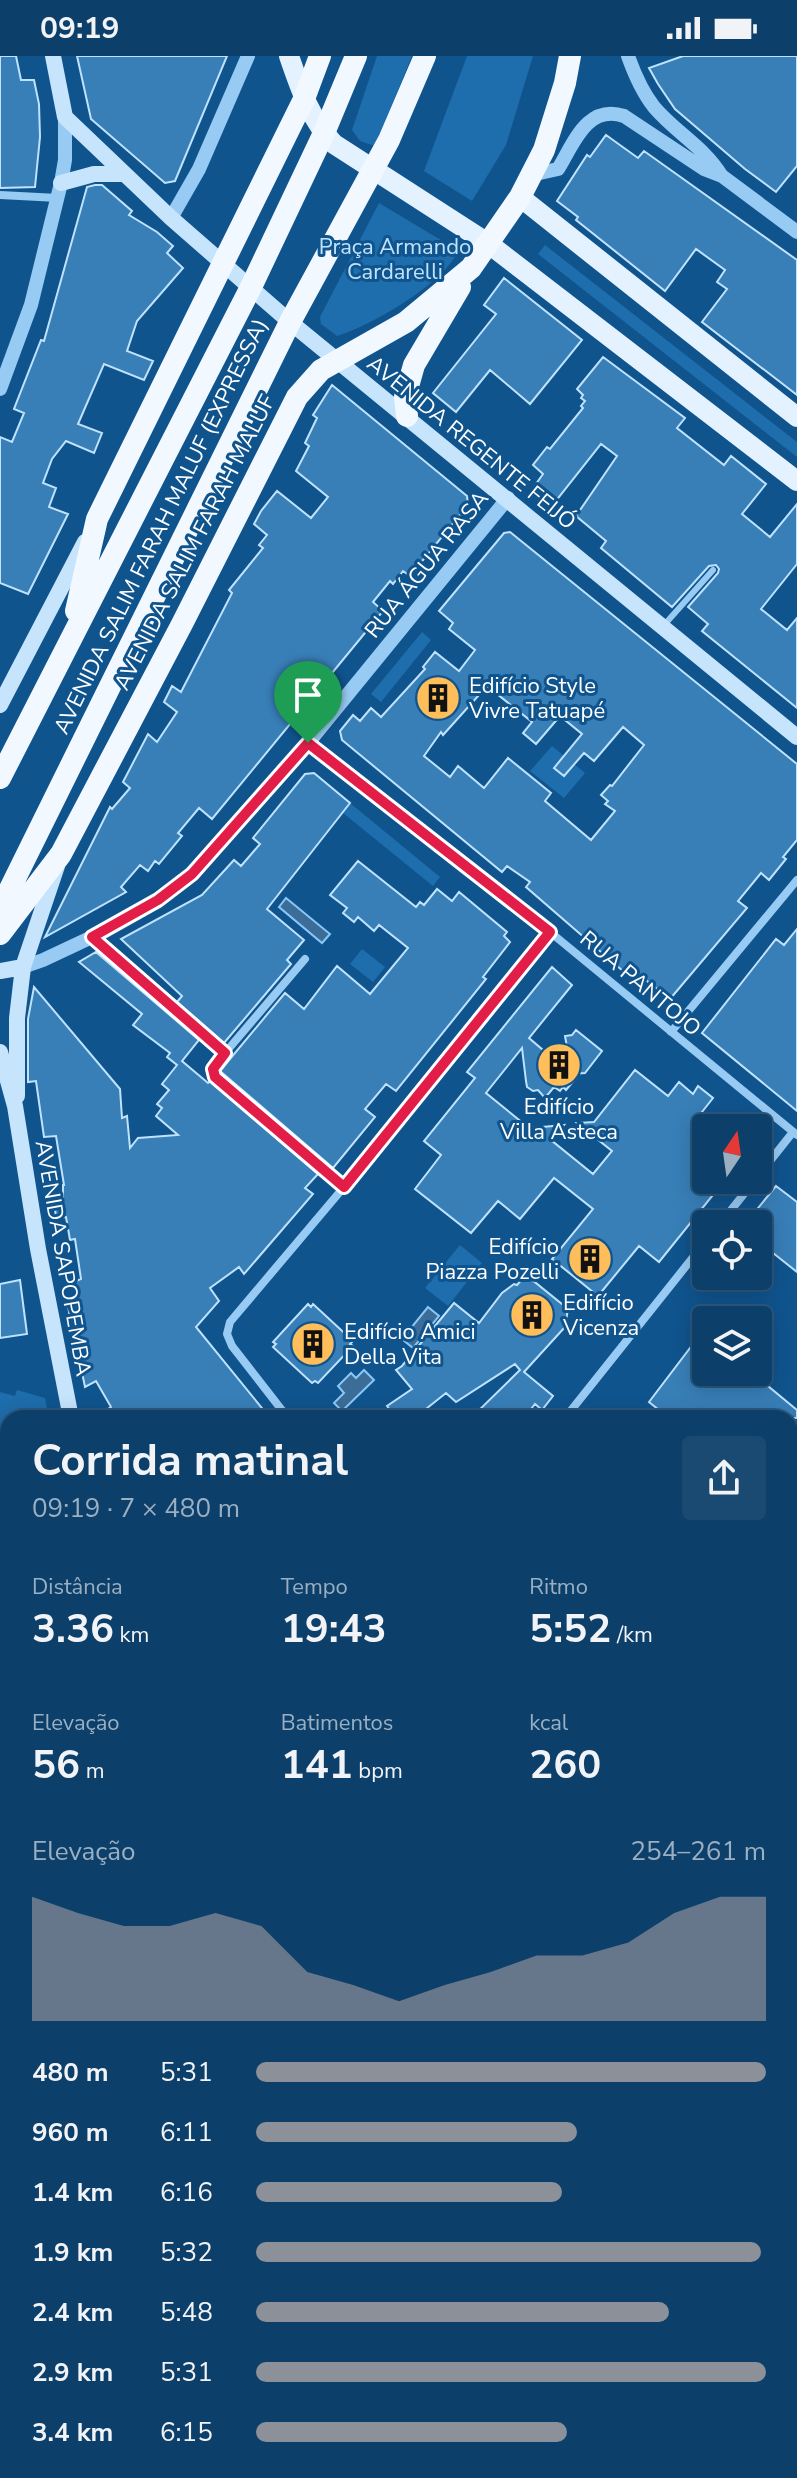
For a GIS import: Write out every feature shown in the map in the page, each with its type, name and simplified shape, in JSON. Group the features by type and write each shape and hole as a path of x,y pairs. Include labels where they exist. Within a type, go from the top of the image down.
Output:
{"highway":[{"path":"69,643 97,519 304,99 320,56"},
{"path":"324,133 356,56"},
{"path":"374,169 417,80 425,56"},
{"name":"AVENIDA SALIM FARAH MALUF","path":"0,934 61,854 213,564 286,414 311,379 337,360 406,322 471,268 520,197 544,150 570,56"},
{"name":"AVENIDA SALIM FARAH MALUF (EXPRESSA)","path":"0,778 251,287 324,133"},
{"name":"AVENIDA SALIM FARAH MALUF (EXPRESSA)","path":"0,909 290,322 374,169"},
{"path":"407,416 405,397 414,365 471,268"}],"main road":[{"path":"53,56 65,117"},
{"path":"289,56 304,99 334,144 489,244 797,481"},
{"name":"AVENIDA REGENTE FEIJÓ","path":"65,117 171,218 290,322 797,737"},
{"path":"60,191 94,174 124,174"},
{"path":"520,197 797,417"},
{"path":"0,705 97,519"},
{"name":"AVENIDA SAPOPEMBA","path":"15,1106 18,1086 17,1018 23,967 61,854"},
{"path":"0,971 23,967"},
{"name":"AVENIDA SAPOPEMBA","path":"0,1052 15,1106 38,1249 69,1410"}],"street":[{"path":"171,218 199,169 248,56"},
{"path":"628,56 655,108 711,159 722,176"},
{"path":"531,175 558,169 584,127 600,114 612,112 624,116 704,169 722,176 797,232"},
{"path":"0,389 31,305 60,191 65,160 65,117"},
{"path":"0,195 60,191"},
{"name":"RUA ÁGUA RASA","path":"23,967 92,937 158,900 192,874 308,743 508,498"},
{"name":"RUA PANTOJO","path":"308,743 550,932 795,1134"},
{"path":"671,1032 797,880"},
{"path":"282,1410 238,1354 227,1334 230,1322 344,1187 550,932"},
{"path":"92,937 225,1053"},
{"path":"305,959 213,1069 215,1077 344,1187"},
{"path":"772,1160 795,1134"},
{"path":"731,1210 743,1194"},
{"path":"571,1410 692,1259"}],"lane":[{"path":"662,627 713,570"}],"green space":[{"path":"377,56 412,56 375,146 360,141 352,130"},
{"path":"467,56 533,56 506,145 472,201 424,171"},
{"name":"Praça Armando Cardarelli","path":"379,203 456,249 457,253 436,278 404,303 337,336 321,324 320,317"},
{"path":"545,245 797,442 797,457 538,254"},
{"path":"422,632 431,640 381,702 371,694"},
{"path":"552,746 585,773 564,798 530,771"},
{"path":"350,803 440,877 433,886 343,813"},
{"path":"362,949 385,967 373,982 350,964"},
{"path":"460,1245 482,1263 448,1306 425,1288"},
{"path":"17,1390 45,1398 47,1410 0,1410 0,1392 15,1396"}],"shaded area":[{"path":"286,898 330,934 322,943 279,907"},
{"path":"428,1307 439,1316 413,1348 402,1339"},
{"path":"364,1370 374,1380 341,1410 334,1403 344,1393 338,1386 351,1373 356,1378"}],"building":[{"path":"0,56 16,56 21,80 34,80 39,104 40,137 35,187 0,188"},
{"path":"77,56 227,56 175,181 165,183 91,119"},
{"path":"683,56 797,56 797,166 776,192 675,109 649,68"},
{"path":"606,135 638,158 644,151 797,260 797,395 702,322 727,289 717,282 725,270 696,249 665,291 576,220 578,217 557,201 587,155 590,157"},
{"path":"102,185 132,211 129,215 173,246 167,253 183,268 137,321 127,351 153,361 144,380 104,364 78,424 102,433 94,453 66,441 52,459 43,483 56,488 49,507 68,514 28,594 0,583 0,437 12,442 24,413 14,409 41,340 44,341 87,187"},
{"path":"504,278 582,340 530,404 490,370 456,412 433,393 496,314 484,305"},
{"path":"603,357 685,418 677,428 724,465 731,456 766,484 742,514 770,537 797,504 797,564 761,609 787,630 797,618 797,708 702,631 708,624 688,607 718,573 716,565 709,566 672,607 601,548 606,541 576,516 617,456 601,444 551,507 531,491 543,474 533,465 583,408 581,406 585,401 577,389"},
{"path":"332,385 467,496 468,505 410,576 403,571 393,584 390,581 373,602 383,611 212,819 199,808 178,833 182,836 159,864 155,861 148,871 140,865 121,887 126,892 45,937 110,807 112,809 130,788 123,782 148,734 157,742 177,712 164,702 172,686 181,692 232,593 229,590 263,548 259,545 267,535 254,524 261,511 277,491 311,518 328,497 296,471 309,446 305,443 317,418 313,415"},
{"path":"510,532 797,764 797,840 769,880 761,873 738,901 747,908 670,999 629,967 624,972 526,887 530,882 507,866 502,872 342,740 340,731 353,715 360,721 371,708 381,717 425,669 423,667 435,652 459,671 475,650 449,629 453,623 439,611 504,533","holes":["487,686 532,722 523,733 536,744 560,716 582,734 554,768 564,776 584,753 594,761 623,727 644,745 612,786 601,795 608,801 605,804 615,811 591,840 545,801 551,793 508,758 484,788 458,766 450,777 424,756 441,732 443,735"]},
{"path":"314,773 350,803 267,909 304,940 287,960 291,964 224,1043 177,1002 182,996 121,939 202,895 234,860 241,866 260,844 253,838 305,774"},
{"path":"358,861 416,907 420,902 424,905 437,889 452,901 459,892 507,932 504,936 510,942 483,977 486,979 396,1091 386,1084 365,1109 375,1117 333,1168 220,1071 285,993 304,1009 337,966 370,994 408,948 379,925 374,931 358,917 354,922 343,913 347,908 330,895"},
{"path":"797,929 797,1111 702,1033 776,939 784,945"},
{"path":"96,952 199,1040 182,1061 208,1083 210,1081 318,1174 305,1188 313,1194 244,1274 239,1267 210,1288 219,1301 196,1327 263,1410 106,1410 111,1407 96,1381 85,1387 67,1297 77,1294 74,1282 81,1279 75,1239 70,1240 66,1217 56,1218 54,1200 63,1200 64,1185 56,1136 44,1137 36,1081 28,1082 28,1019 34,987 120,1089 122,1118 127,1116 130,1148 138,1138 178,1135 156,1116 162,1108 157,1104 169,1090 162,1084 177,1065 167,1057 170,1053 133,1025 142,1014 79,962"},
{"path":"552,967 572,985 529,1038 576,1078 566,1090 563,1087 560,1091 554,1087 545,1098 538,1090 527,1087 522,1048 486,1093 524,1124 520,1129 564,1125 551,1140 593,1174 612,1151 577,1123 594,1122 635,1070 668,1096 679,1082 693,1094 698,1086 713,1098 702,1112 704,1114 692,1114 692,1194 714,1194 701,1210 692,1210 692,1221 659,1262 639,1246 598,1296 552,1259 593,1209 554,1178 520,1219 498,1201 471,1233 415,1189 441,1155 424,1141 475,1078 467,1072"},
{"path":"576,1030 602,1051 585,1073 572,1074 565,1036 572,1035"},
{"path":"776,1186 797,1202 797,1272 772,1252 772,1210 756,1210"},
{"path":"523,1278 527,1281 531,1279 568,1309 565,1327 524,1372 553,1396 542,1410 535,1404 530,1410 479,1410 520,1370 515,1364 456,1402 446,1393 427,1410 390,1410 387,1406 412,1389 396,1370 454,1303 479,1323 502,1293"},
{"path":"20,1280 27,1334 0,1338 0,1284"},
{"name":"Edifício Amici Della Vita","path":"308,1304 311,1307 313,1304 353,1341 350,1344 353,1346 318,1383 312,1383 273,1347 276,1344 273,1342"},
{"path":"692,1345 692,1386 768,1386 797,1410 659,1410 649,1402"}],"place":[{"name":"Edifício Style Vivre Tatuapé","path":"438,698"},
{"name":"Edifício Villa Asteca","path":"559,1065"},
{"name":"Edifício Piazza Pozelli","path":"590,1259"},
{"name":"Edifício Vicenza","path":"532,1315"},
{"name":"Edifício Amici Della Vita","path":"313,1344"}],"route":[{"path":"308,743 550,932 344,1187 215,1077 213,1069 225,1053 92,937 179,886 210,856 308,743"}]}
